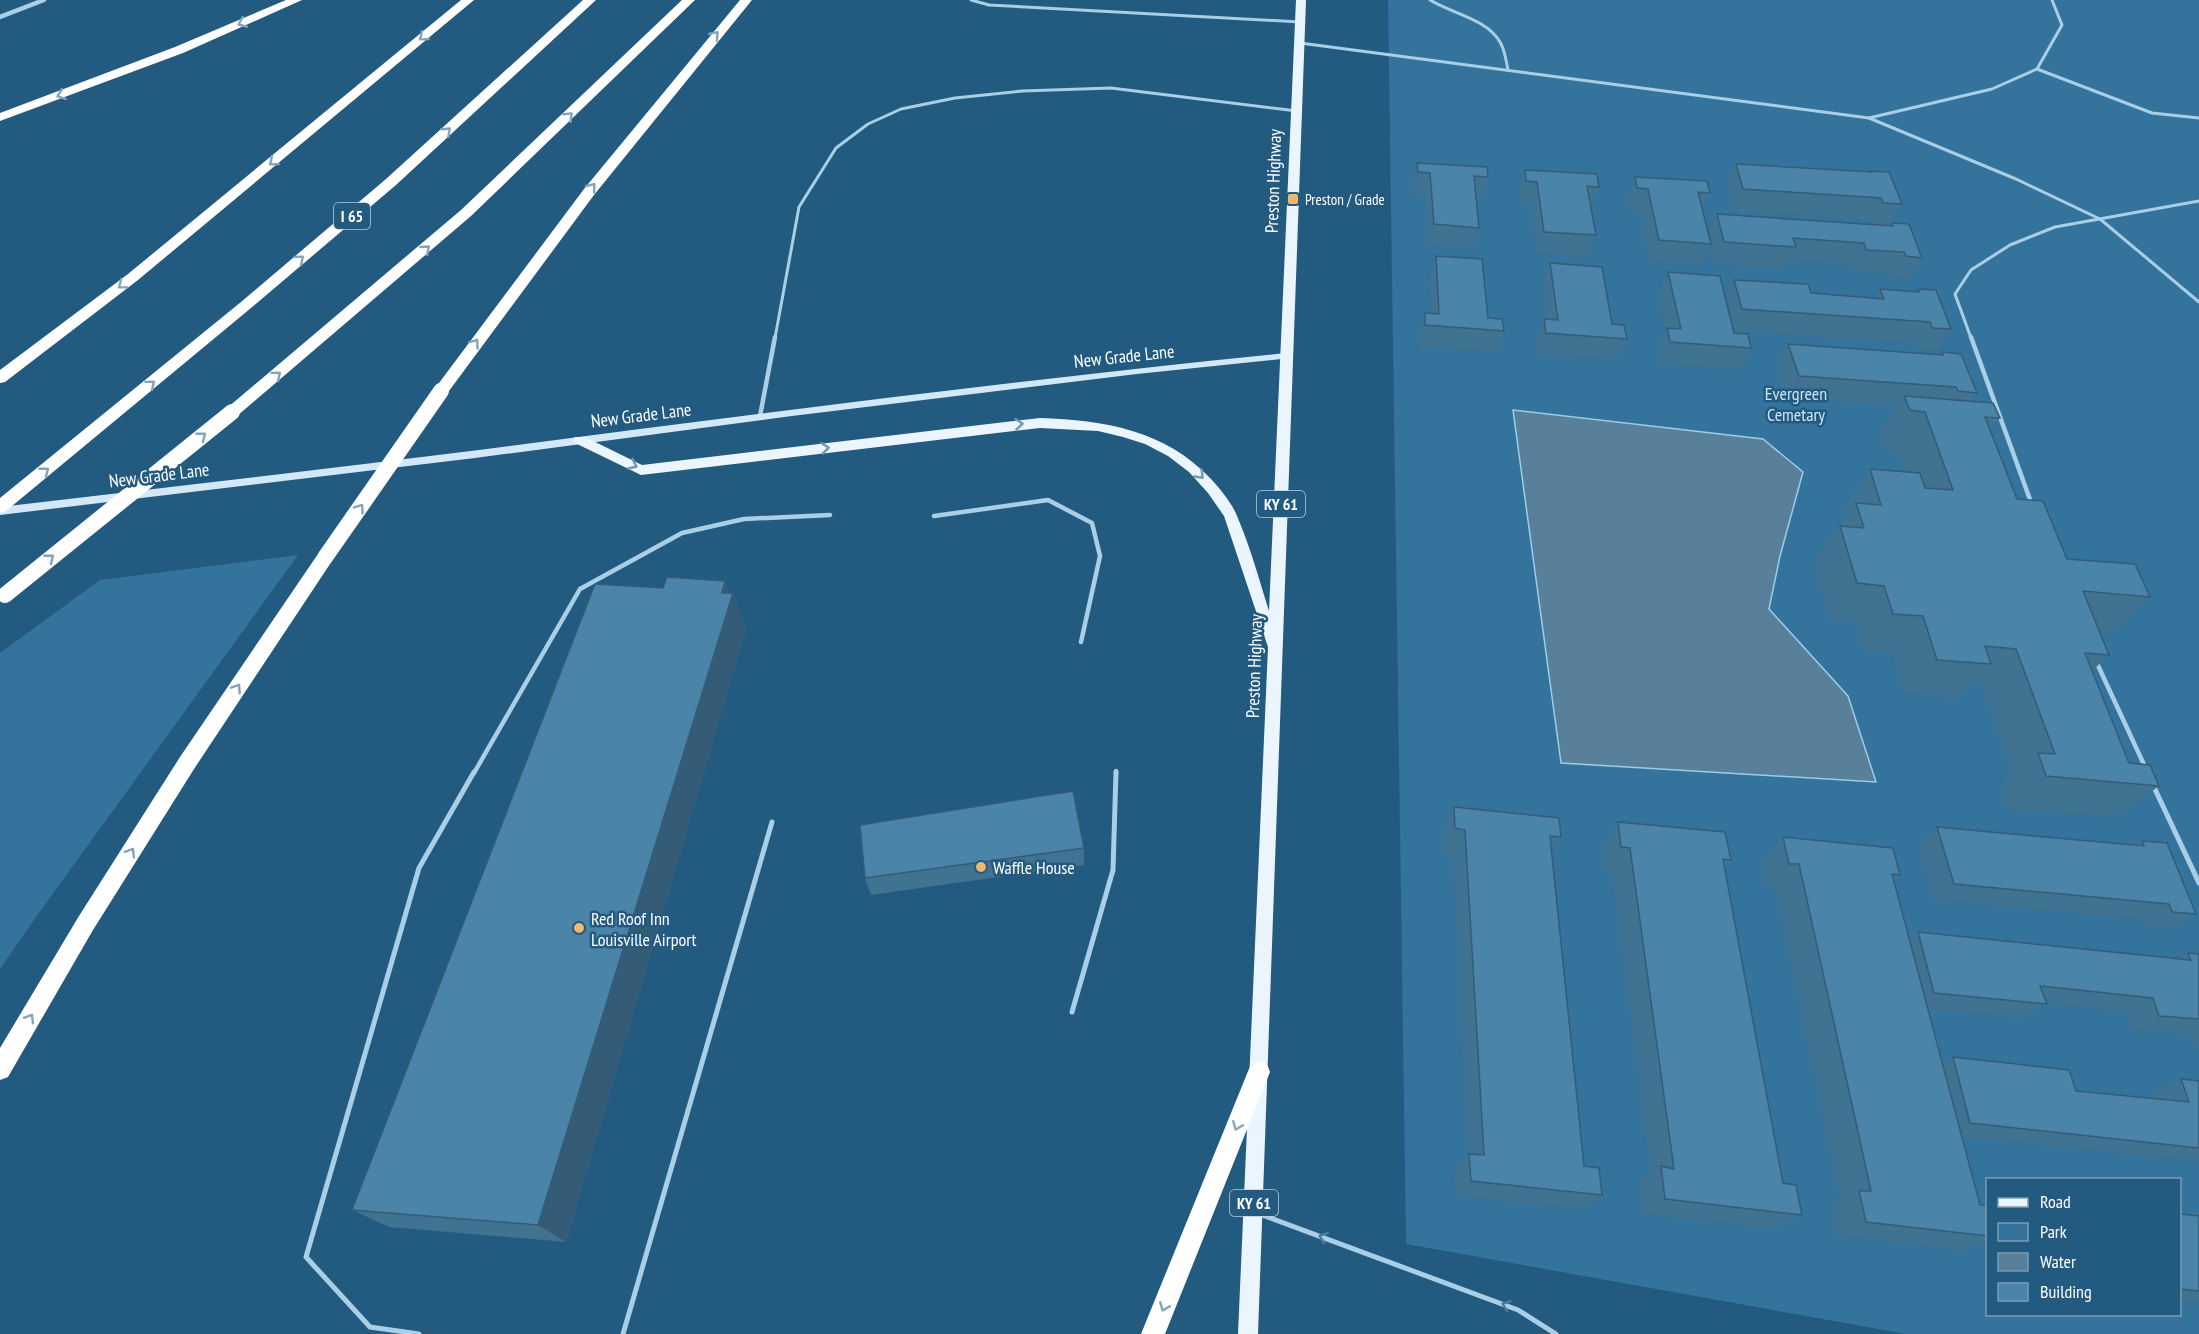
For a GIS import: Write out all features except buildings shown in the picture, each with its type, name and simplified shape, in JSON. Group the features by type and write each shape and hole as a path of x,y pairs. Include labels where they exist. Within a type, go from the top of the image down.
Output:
{"highway":[{"path":"0,117 179,50 296,0"},
{"path":"0,378 133,277 468,0"},
{"name":"I 65","path":"0,509 391,182 590,0"},
{"path":"2,596 232,412 466,213 689,0"},
{"path":"0,1069 86,923 181,773 326,556 441,390 557,231 691,63 746,0"},
{"path":"1153,1334 1259,1072"}],"main road":[{"name":"Preston Highway","path":"1248,1334 1301,0"},
{"name":"New Grade Lane","path":"0,509 1137,371 1287,356"},
{"path":"580,440 641,470 1040,423 1078,423 1132,433 1188,463 1207,481 1223,503 1230,515 1276,653"}],"street":[{"path":"0,17 44,0"}],"lane":[{"path":"971,0 989,5 1300,22"},
{"path":"1430,0 1483,27 1499,40 1508,70"},
{"path":"1869,118 1992,89 2037,69 2062,25 2052,0"},
{"path":"1300,43 1869,118 2016,179 2100,219 2199,302"},
{"path":"2037,69 2152,112 2199,118"},
{"path":"760,416 799,207 836,148 868,124 901,110 955,98 1022,91 1111,88 1297,111"},
{"path":"2033,508 1955,294 1971,270 2010,245 2055,226 2199,201"},
{"path":"934,516 1048,500 1092,523 1100,556 1081,642"},
{"path":"419,1334 370,1327 306,1257 419,868 580,590 682,534 744,519 830,515"},
{"path":"2091,650 2199,883"},
{"path":"1072,1012 1113,870 1116,771"},
{"path":"623,1334 772,822"},
{"path":"1253,1211 1518,1310 1556,1334"}],"green space":[{"name":"Evergreen Cemetary","path":"1388,0 2199,0 2199,1334 1906,1334 1406,1244"},
{"path":"298,555 0,969 0,653 100,580"}],"water":[{"path":"1513,410 1763,439 1803,472 1780,556 1769,609 1848,696 1876,782 1561,763"}],"place":[{"name":"Preston / Grade","path":"1293,199"},
{"name":"Waffle House","path":"981,867"},
{"name":"Red Roof Inn Louisville Airport","path":"579,928"}]}
